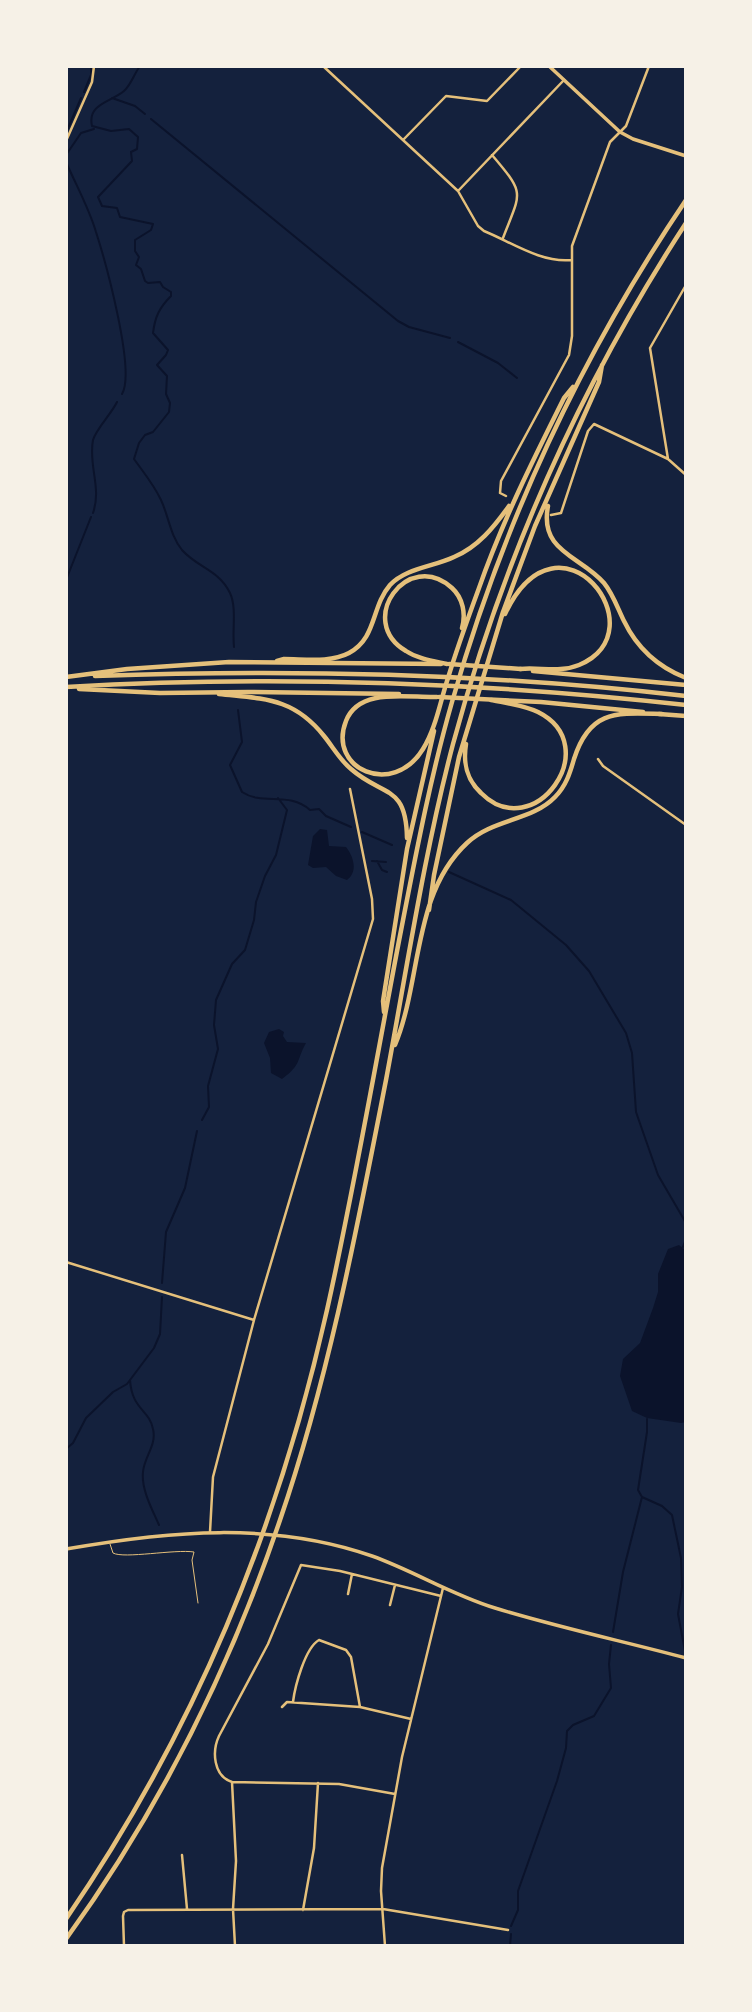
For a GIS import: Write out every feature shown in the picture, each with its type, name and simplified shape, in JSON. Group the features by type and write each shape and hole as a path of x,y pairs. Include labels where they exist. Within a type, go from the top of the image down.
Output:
{"highway":[{"path":"66,1919 121,1835 187,1715 228,1627 267,1526 307,1391 326,1314 427,798 464,661 522,500 576,384 629,289 685,200"},
{"path":"66,1939 130,1842 183,1748 230,1650 269,1552 299,1461 335,1328 439,801 478,661 528,520 564,439 630,312 685,223"},
{"path":"390,1055 398,1036 429,910 448,805 468,726 525,552 599,382 603,361"},
{"path":"384,1020 383,1001 407,849 436,717 487,564 517,494 564,398 576,384"},
{"path":"556,482 546,515 555,543 567,556 605,584 632,636 648,655 685,678"},
{"path":"276,661 335,658 359,646 371,630 383,595 389,586 406,574 454,557 474,545 498,522 517,494"},
{"path":"66,677 217,663 276,661 564,669 577,666 591,658 602,647 610,618 607,604 597,586 585,576 570,570 554,569 538,573 524,583 501,621"},
{"path":"447,664 423,659 405,651 389,634 385,620 387,603 402,583 418,577 433,578 444,582 456,592 464,613 457,649"},
{"path":"520,668 685,685"},
{"path":"66,677 200,672 443,676 685,696"},
{"path":"67,687 199,681 441,685 685,705"},
{"path":"67,687 160,693 332,692 541,702 685,716"},
{"path":"219,694 267,699 286,706 310,721 349,768 388,790 398,800 406,819 407,849"},
{"path":"436,717 422,750 409,765 397,773 383,775 366,772 352,761 344,746 343,732 347,718 361,702 377,697 437,697"},
{"path":"468,726 465,765 471,782 486,798 503,806 520,807 531,805 551,791 558,783 565,764 565,746 557,729 547,717 535,710 491,700"},
{"path":"429,910 443,872 470,840 497,824 541,808 561,790 580,741 592,725 616,714 662,714"}],"street":[{"path":"66,141 92,82 94,66"},
{"path":"323,66 458,191 478,226 484,231 553,260 570,260"},
{"path":"403,140 446,96 486,101 521,66"},
{"path":"549,66 620,132 685,156"},
{"path":"506,496 500,494 501,481 562,370 572,345 570,260 573,244 609,145 612,138 626,126 649,66"},
{"path":"458,191 564,80"},
{"path":"492,155 512,177 518,192 502,239"},
{"path":"668,459 650,348 685,285"},
{"path":"551,515 561,513 591,425 598,425 668,459 685,475"},
{"path":"598,759 603,766 685,825"},
{"path":"209,1532 215,1467 254,1320 373,919 372,899 350,789"},
{"path":"66,1262 254,1320"},
{"path":"66,1549 209,1532 246,1532 293,1537 372,1556 494,1608 685,1658"},
{"path":"395,1794 339,1784 225,1780 217,1767 215,1742 268,1644 301,1565 352,1574 441,1596"},
{"path":"348,1594 352,1574"},
{"path":"390,1605 395,1585"},
{"path":"385,1945 380,1880 411,1719 444,1587"},
{"path":"293,1702 298,1679 312,1644 319,1640 346,1650 351,1657 360,1707"},
{"path":"282,1707 287,1702 293,1702 360,1707 411,1719"},
{"path":"232,1782 236,1861 233,1909 235,1945"},
{"path":"303,1910 314,1848 318,1783"},
{"path":"182,1855 187,1909"},
{"path":"124,1945 124,1912 128,1910 383,1909 508,1930"}],"lane":[{"path":"109,1542 116,1556 194,1552 192,1560 198,1603"}],"water":[{"path":"320,829 327,830 329,846 346,847 351,855 354,869 347,880 336,876 326,867 313,868 308,865 313,836"},
{"path":"279,1029 284,1032 283,1036 287,1042 306,1043 296,1066 282,1079 271,1073 270,1058 264,1043 269,1032"},
{"path":"679,1245 685,1250 686,1264 686,1422 681,1423 647,1418 632,1411 620,1376 623,1359 640,1343 658,1292 658,1274 668,1249"}],"waterway":[{"path":"84,92 91,75 91,66"},
{"path":"140,66 126,89 96,108 91,119 92,126 111,131 129,129 138,137 137,149 131,152 132,161 98,197 102,206 117,208 120,217 153,224 151,230 135,240 135,251 139,257 136,265 141,269 145,281 160,282 171,292 171,296 158,313 153,333 168,350 157,365 167,376 169,412 153,432 145,435 139,443 134,459 164,506 182,550 220,579 230,593 234,612 234,647"},
{"path":"66,133 81,98"},
{"path":"112,98 135,106 145,114"},
{"path":"151,119 398,321 409,327 450,338"},
{"path":"66,155 81,133 94,129"},
{"path":"66,162 93,223 112,289 125,363 122,394"},
{"path":"458,342 498,363 517,378"},
{"path":"93,513 96,495 93,440 117,402"},
{"path":"66,580 91,517"},
{"path":"238,710 242,742 230,765 242,792 259,798 293,801 310,810 319,809 326,816 351,827"},
{"path":"202,1120 209,1107 208,1086 218,1049 214,1025 216,1000 232,964 245,950 256,902 276,855 287,810 278,798"},
{"path":"362,832 392,845"},
{"path":"372,861 386,862"},
{"path":"377,861 382,870 387,872"},
{"path":"449,872 511,900 566,945 589,971 626,1033 632,1053 636,1112 658,1175 686,1223"},
{"path":"162,1283 166,1232 185,1188 197,1131"},
{"path":"682,1249 686,1239"},
{"path":"66,1449 73,1443 86,1418 113,1392 127,1384 154,1348 160,1334 162,1297"},
{"path":"130,1380 134,1398 153,1429 154,1435 143,1479 159,1525"},
{"path":"647,1419 638,1490 642,1497 662,1506 672,1515 681,1558 682,1587 678,1614 685,1651"},
{"path":"613,1632 623,1572 642,1497"},
{"path":"511,1926 518,1910 518,1891 557,1781 566,1748 567,1731 573,1725 594,1716 611,1688 611,1645"},
{"path":"510,1946 511,1934"}]}
